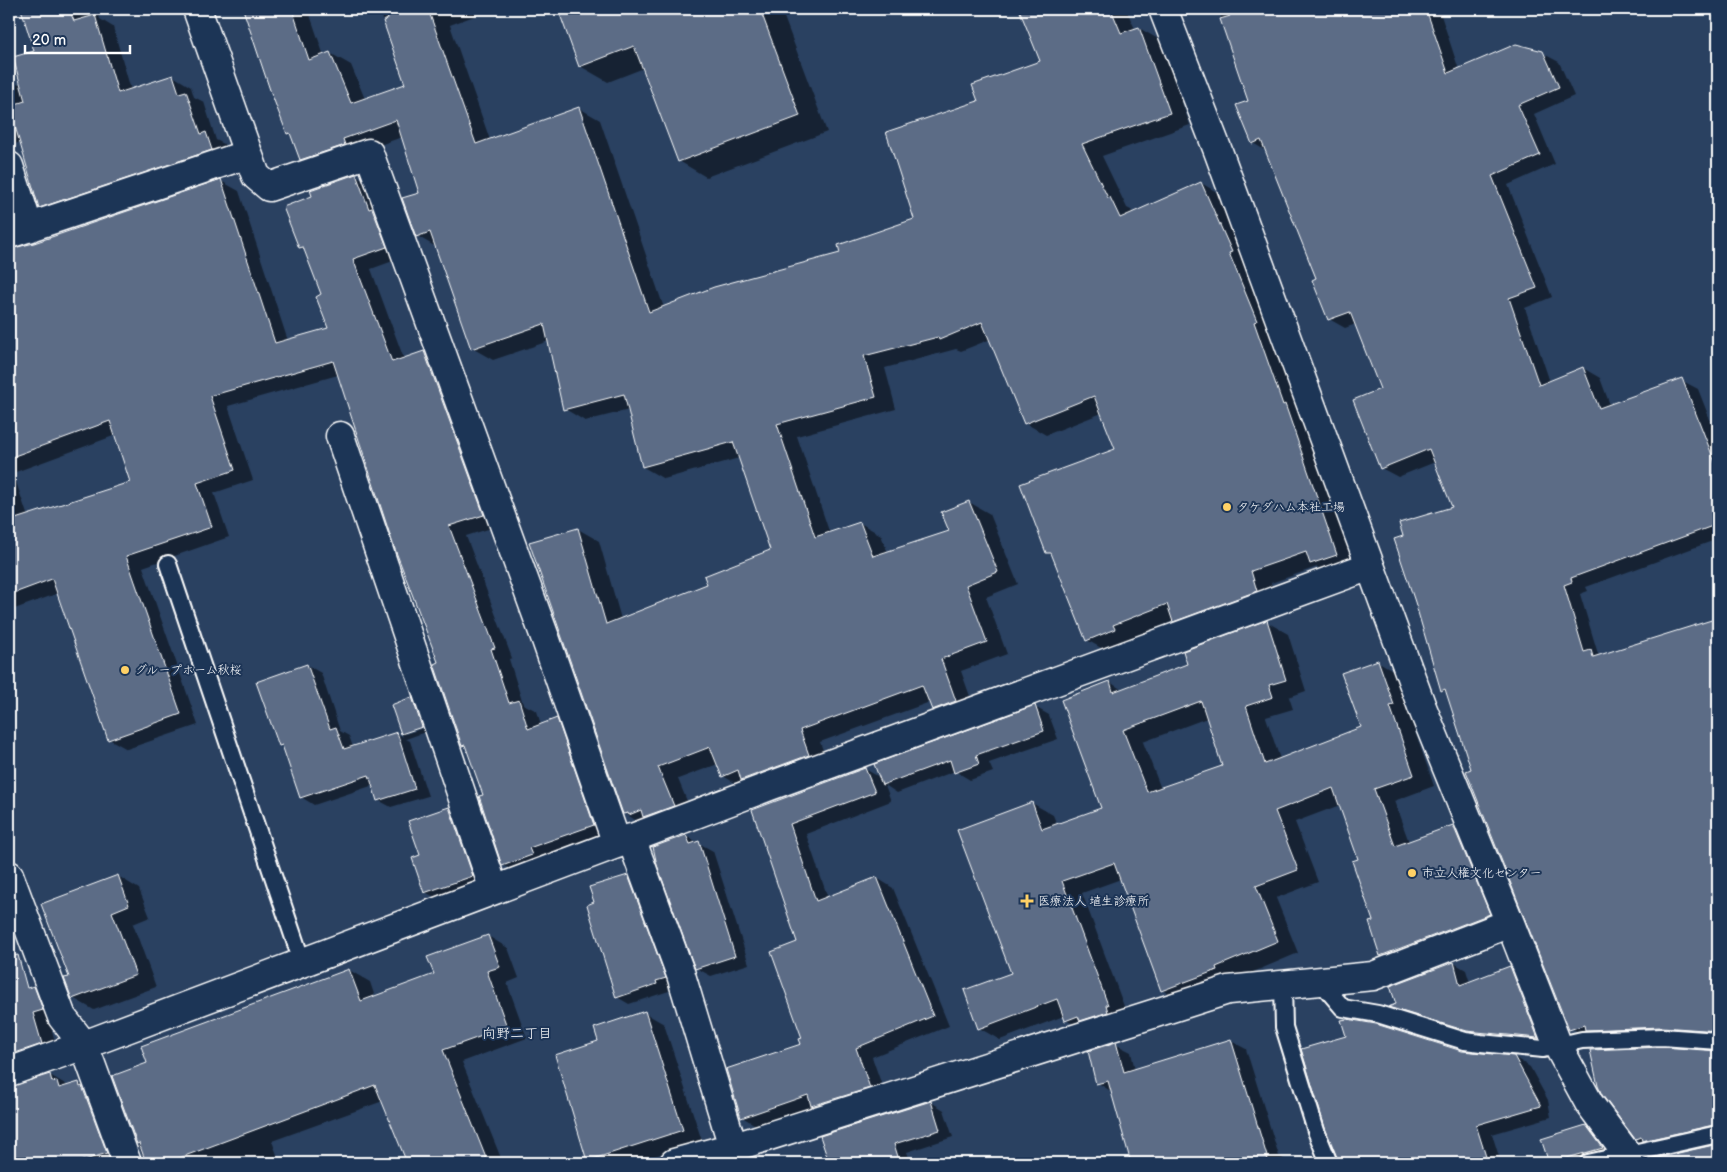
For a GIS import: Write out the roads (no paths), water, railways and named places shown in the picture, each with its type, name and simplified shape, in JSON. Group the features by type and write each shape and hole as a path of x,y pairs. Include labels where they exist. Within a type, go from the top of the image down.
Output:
{"street":[{"path":"197,9 256,176 269,187 370,153 546,640 624,841 681,975 736,1155"},
{"path":"1163,9 1218,151 1422,707 1558,1046 1588,1103 1628,1159"},
{"path":"9,166 19,231 248,154"},
{"path":"340,436 494,890"},
{"path":"9,1072 624,841 1370,566"},
{"path":"9,875 62,1017 84,1045 127,1163"},
{"path":"674,1163 736,1155 1228,990 1373,976 1510,923"}],"lane":[{"path":"168,564 302,962"},
{"path":"1320,981 1342,1008 1378,1014 1473,1042 1543,1049 1582,1040 1662,1037 1718,1041"},
{"path":"1283,984 1284,1027 1316,1131 1329,1163"},
{"path":"1588,1163 1628,1159 1718,1134"}],"place":[{"name":"タケダハム本社工場","path":"1227,507"},
{"name":"グループホーム秋桜","path":"125,670"},
{"name":"市立人権文化センター","path":"1412,873"},
{"name":"医療法人 埴生診療所","path":"1027,901"}],"district":[{"name":"向野二丁目","path":"517,1033"}]}
